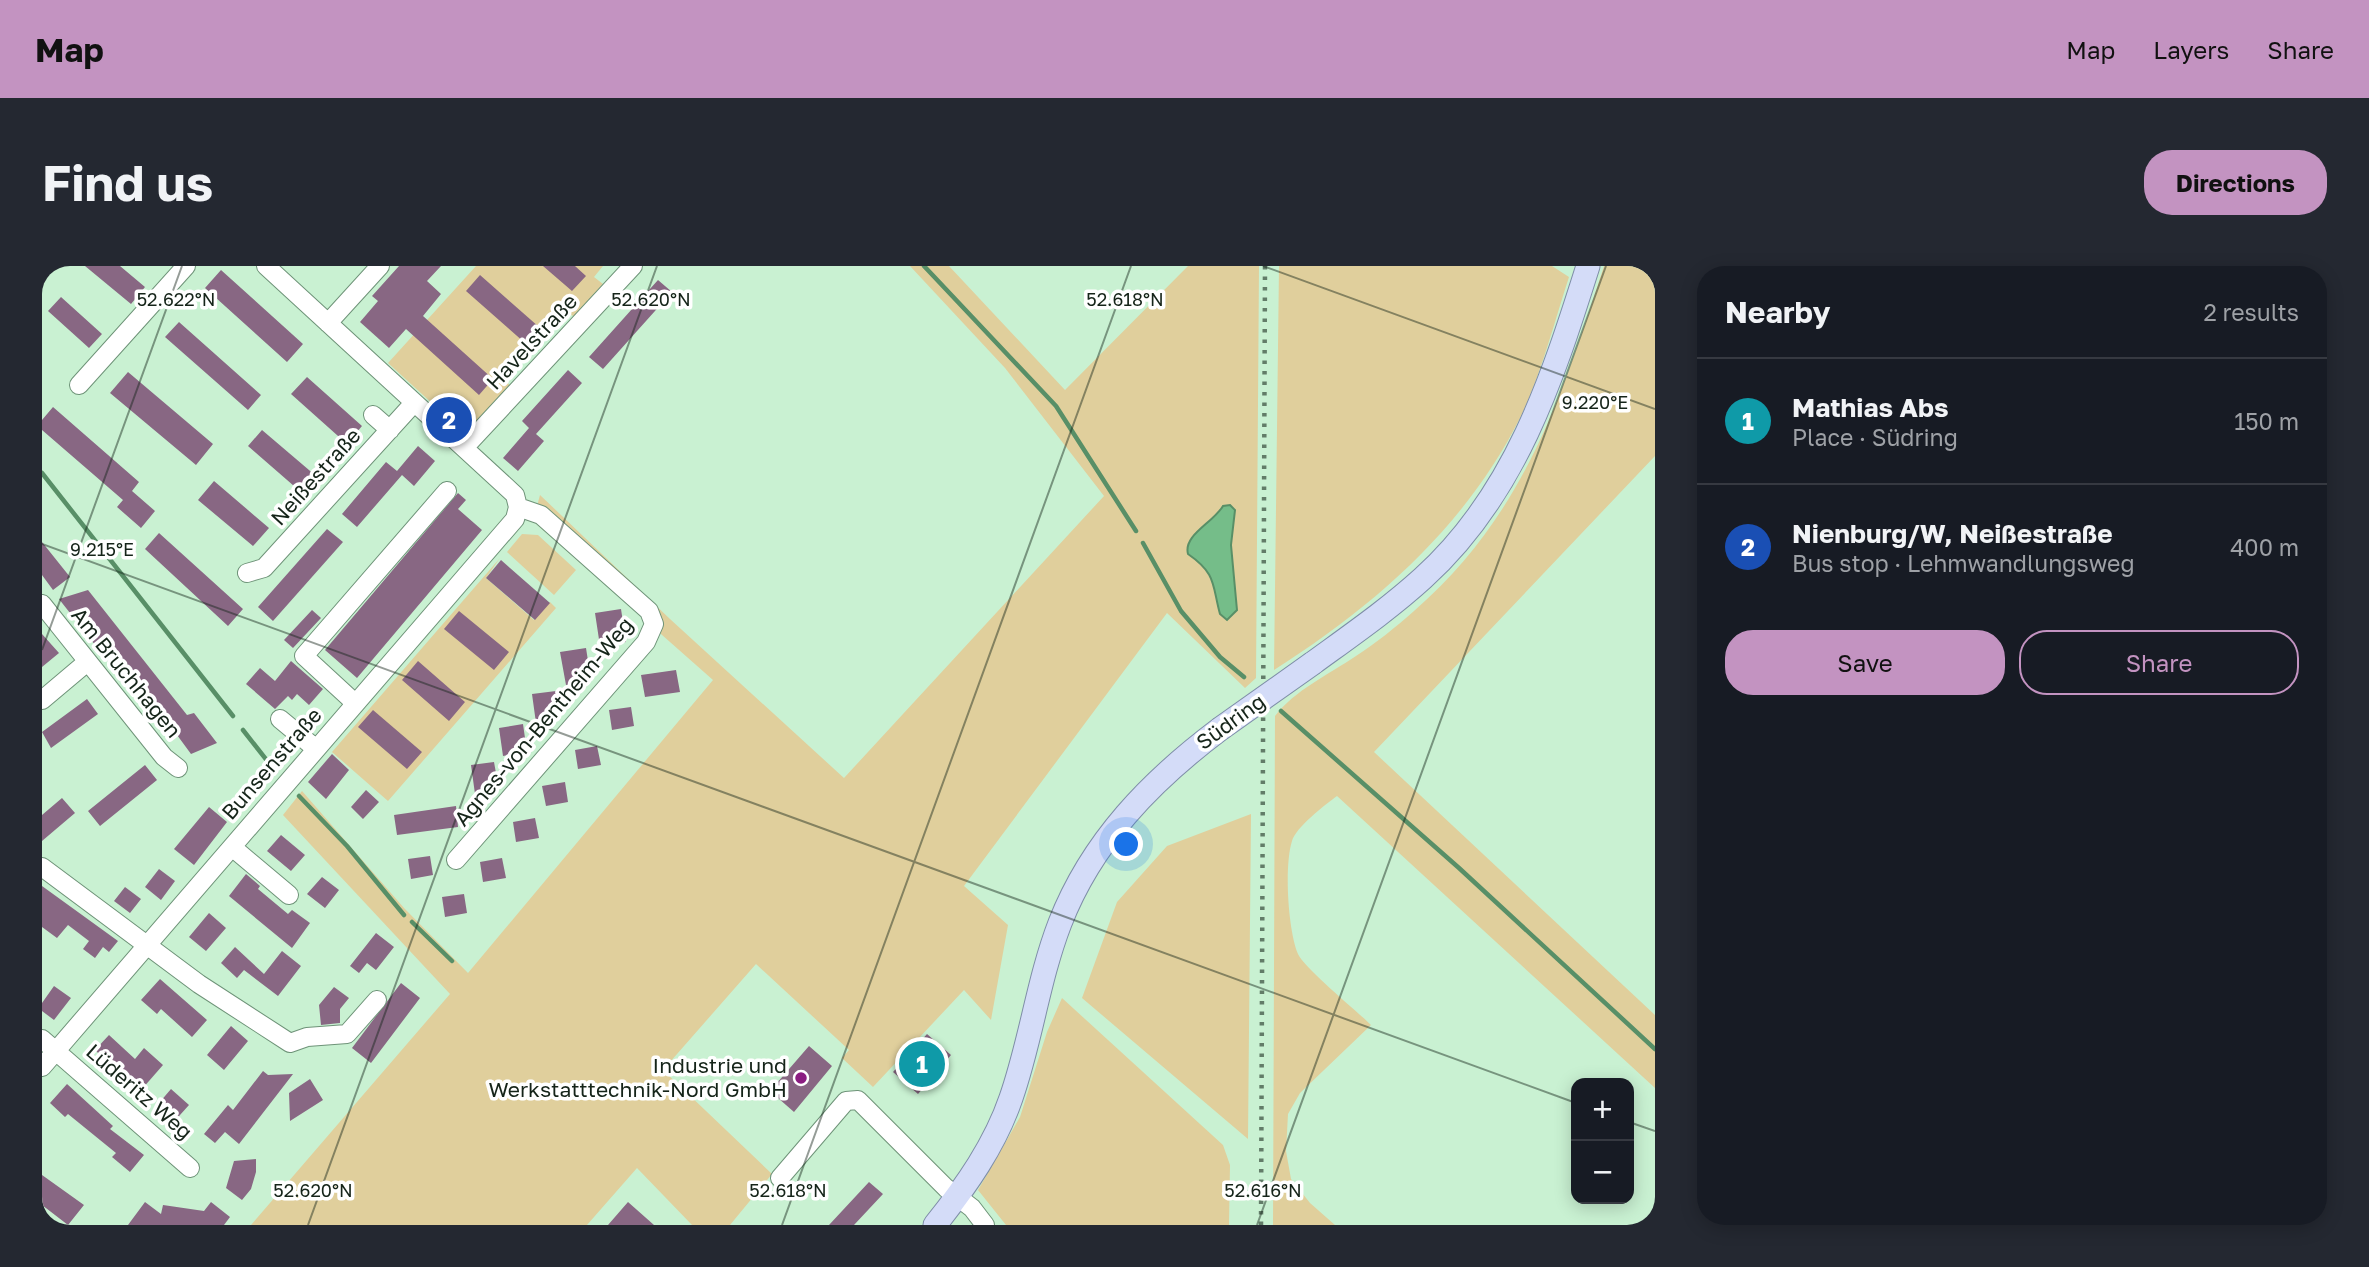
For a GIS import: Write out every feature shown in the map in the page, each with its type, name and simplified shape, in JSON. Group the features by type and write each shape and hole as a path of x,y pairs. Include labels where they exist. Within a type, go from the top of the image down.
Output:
{"main road":[{"name":"Südring","path":"935,1225 957,1197 1003,1119 1018,1074 1046,964 1079,881 1132,806 1166,771 1425,577 1477,519 1522,448 1588,266"}],"street":[{"path":"79,385 186,266"},
{"path":"266,266 515,495 518,507"},
{"path":"328,323 380,266"},
{"name":"Havelstraße","path":"464,448 633,266"},
{"name":"Neißestraße","path":"247,573 264,568 413,404"},
{"path":"373,415 390,430"},
{"path":"355,703 304,656 447,491"},
{"name":"Bunsenstraße","path":"42,1066 501,536 515,519 518,507"},
{"name":"Agnes-von-Bentheim-Weg","path":"456,860 646,642 654,624 649,611 541,516 518,507"},
{"name":"Am Bruchhagen","path":"42,604 86,663 164,757 178,768"},
{"path":"42,700 86,663"},
{"path":"280,719 315,748"},
{"path":"232,847 289,895"},
{"path":"42,867 199,984 290,1043 307,1037 347,1034 377,1000"},
{"path":"42,1039 57,1050"},
{"name":"Lüderitz Weg","path":"57,1050 190,1168"},
{"path":"780,1178 846,1101 858,1100 985,1225"}],"shaded area":[{"path":"476,266 603,266 594,277 603,284 574,317 566,310 503,379 511,386 470,429 458,427 388,363"},
{"path":"910,266 949,266 1065,390 1188,266 1259,266 1256,678 1245,688 1167,613 964,886 1008,925 991,1020 964,990 873,1087 842,1058 849,1050 756,964 663,1070 772,1174 730,1225 692,1225 637,1168 587,1225 251,1225 450,994 283,815 302,791 404,908 468,973 713,680 533,521 540,495 670,619 844,778 1104,496 1005,368"},
{"path":"1279,266 1552,266 1569,277 1541,367 1520,418 1473,494 1415,561 1382,591 1274,670"},
{"path":"1604,266 1655,266 1655,456 1374,752 1655,1015 1655,1088 1337,796 1305,823 1292,841 1288,881 1292,930 1302,960 1371,1025 1300,1093 1288,1114 1286,1151 1291,1179 1310,1203 1335,1225 1273,1225 1275,716 1302,691 1386,635 1407,617 1452,574 1484,535 1511,495 1554,408"},
{"path":"1230,505 1235,510 1231,545 1237,610 1227,620 1220,614 1209,574 1188,554 1188,547 1194,535 1223,506"},
{"path":"522,534 538,535 576,570 554,595 507,552"},
{"path":"500,558 486,578 534,620 550,602 556,608 388,801 332,752"},
{"path":"1251,814 1248,1139 1082,998 1117,902 1167,846"},
{"path":"1062,998 1223,1145 1230,1165 1229,1225 1006,1225 978,1190 1020,1117 1047,1032"}],"building":[{"path":"85,266 120,266 145,287 131,304"},
{"path":"399,266 441,266 427,281 441,294 423,316 493,379 479,395 406,329 389,348 360,322 378,301 372,296"},
{"path":"543,266 575,266 586,276 572,291"},
{"path":"221,270 303,344 287,362 205,288"},
{"path":"480,275 539,327 525,343 466,291"},
{"path":"658,280 672,292 603,369 589,357"},
{"path":"61,297 102,334 89,348 48,311"},
{"path":"179,322 261,395 248,410 165,337"},
{"path":"568,370 582,383 536,434 544,441 518,471 503,458 529,428 522,421"},
{"path":"128,372 213,444 196,465 110,393"},
{"path":"307,377 362,426 347,444 291,394"},
{"path":"53,407 139,482 132,491 155,511 141,528 117,507 123,500 42,430 42,420"},
{"path":"262,430 316,476 302,493 248,446"},
{"path":"418,446 435,461 414,486 402,475 357,527 342,514 386,462 397,471"},
{"path":"214,481 269,528 253,546 198,500"},
{"path":"458,493 466,500 458,509 482,530 357,678 325,650"},
{"path":"327,529 343,542 273,621 258,607"},
{"path":"159,533 243,609 228,626 145,549"},
{"path":"42,542 70,577 53,590 42,575"},
{"path":"501,560 550,603 535,620 486,578"},
{"path":"88,590 187,715 194,713 217,743 191,754 169,724 161,729 59,599"},
{"path":"621,609 626,642 600,646 595,613"},
{"path":"312,610 321,618 293,648 284,640"},
{"path":"459,611 509,652 494,670 444,629"},
{"path":"42,634 59,653 42,667"},
{"path":"586,648 591,680 566,685 560,652"},
{"path":"291,661 323,689 309,705 297,694 292,700 288,696 275,709 246,684 260,668 275,681"},
{"path":"418,661 465,702 449,721 402,680"},
{"path":"676,670 680,692 645,697 641,675"},
{"path":"556,691 560,719 536,723 532,694"},
{"path":"87,699 98,714 51,748 42,732"},
{"path":"631,707 634,726 612,730 609,710"},
{"path":"373,710 422,752 407,769 358,727"},
{"path":"523,724 527,752 503,756 499,728"},
{"path":"597,746 601,765 578,769 575,750"},
{"path":"332,754 349,770 326,799 308,782"},
{"path":"494,762 499,790 475,794 471,765"},
{"path":"145,765 157,780 100,826 88,811"},
{"path":"565,782 568,802 546,806 542,786"},
{"path":"366,790 379,802 363,819 351,807"},
{"path":"62,798 75,813 42,841 42,815"},
{"path":"456,806 458,827 397,835 394,815"},
{"path":"209,807 227,822 194,865 174,849"},
{"path":"535,818 539,838 516,842 513,822"},
{"path":"281,835 305,855 291,871 267,851"},
{"path":"430,856 433,875 411,879 408,859"},
{"path":"502,858 506,878 483,882 480,862"},
{"path":"159,869 175,881 161,900 145,887"},
{"path":"246,874 260,886 258,889 288,914 292,910 310,923 292,948 229,896"},
{"path":"322,877 339,890 325,908 307,894"},
{"path":"42,886 118,941 109,952 103,947 95,958 83,949 89,941 68,925 57,938 42,927"},
{"path":"125,887 141,899 130,913 114,901"},
{"path":"464,894 467,913 445,917 442,897"},
{"path":"209,913 226,928 206,951 189,937"},
{"path":"376,933 394,947 376,970 367,963 359,973 350,966"},
{"path":"235,947 264,974 282,951 301,966 278,996 244,970 237,978 221,963"},
{"path":"160,979 207,1020 192,1037 161,1009 157,1014 141,1000"},
{"path":"401,983 420,998 371,1063 352,1048"},
{"path":"54,986 71,998 54,1020 42,1011 42,1003"},
{"path":"334,987 349,998 340,1009 340,1023 321,1025 319,1005"},
{"path":"231,1026 248,1041 224,1070 207,1055"},
{"path":"927,1034 951,1055 918,1094 893,1072"},
{"path":"109,1035 135,1059 144,1048 163,1065 135,1097 121,1084 125,1079 95,1050"},
{"name":"Industrie und Werkstatttechnik-Nord GmbH","path":"809,1046 832,1066 794,1112 770,1091"},
{"path":"263,1071 268,1075 293,1074 239,1144 225,1132 215,1143 204,1134 228,1105 233,1110"},
{"path":"310,1079 323,1100 290,1121 289,1093"},
{"path":"67,1084 113,1126 110,1129 144,1155 130,1172 112,1157 116,1153 68,1114 65,1117 50,1103"},
{"path":"171,1089 189,1105 171,1125 153,1110"},
{"path":"256,1159 256,1172 251,1189 242,1200 226,1188 234,1161"},
{"path":"42,1175 84,1205 68,1225 42,1205"},
{"path":"869,1182 883,1194 854,1225 829,1225"},
{"path":"145,1202 161,1214 163,1205 204,1211 211,1202 230,1217 224,1225 128,1225"},
{"path":"628,1202 654,1225 608,1225"}],"waterway":[{"path":"924,266 1056,406 1136,531"},
{"path":"42,473 233,716"},
{"path":"1143,543 1181,611 1220,657 1244,677"},
{"path":"1281,711 1459,868 1655,1049"},
{"path":"243,730 276,772"},
{"path":"299,796 347,846 404,915"},
{"path":"412,922 452,961"}],"railway":[{"path":"1261,1225 1265,266"}],"place":[{"name":"Nienburg/W, Neißestraße","path":"449,420"},
{"name":"Mathias Abs","path":"922,1064"},
{"name":"Industrie und Werkstatttechnik-Nord GmbH","path":"801,1078"}]}
